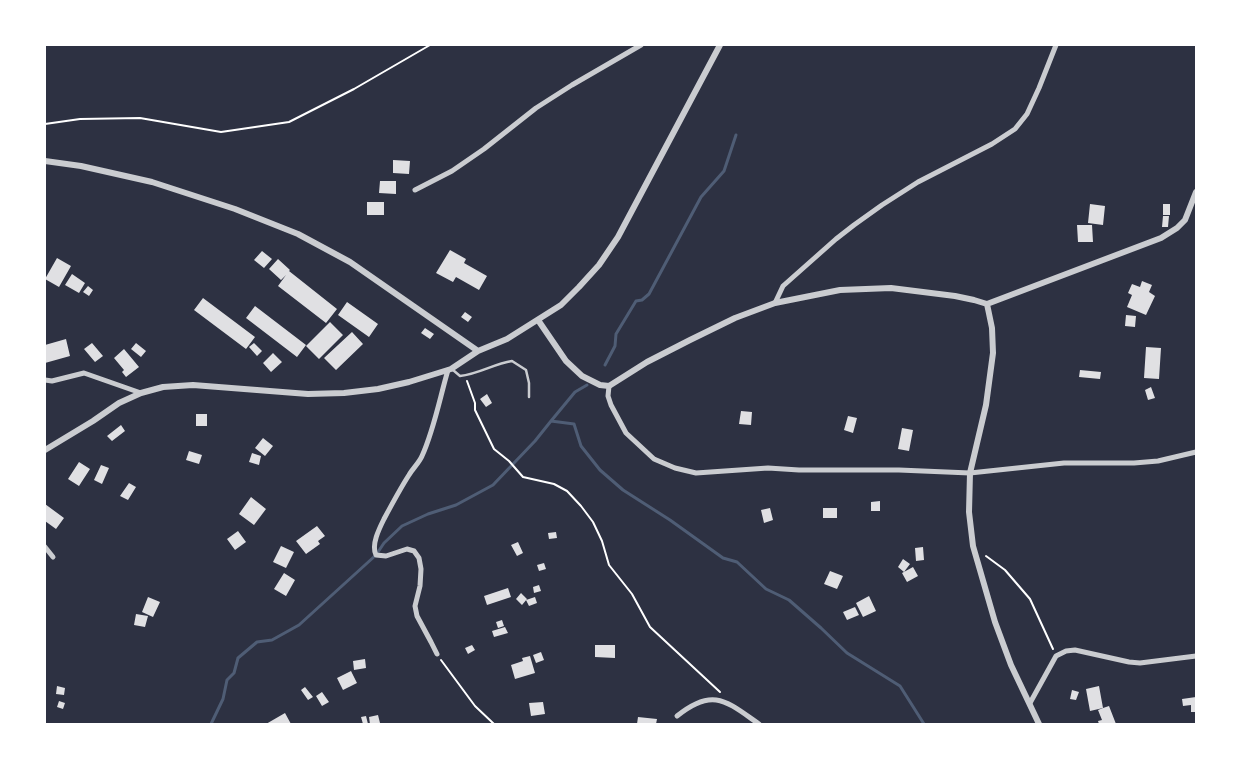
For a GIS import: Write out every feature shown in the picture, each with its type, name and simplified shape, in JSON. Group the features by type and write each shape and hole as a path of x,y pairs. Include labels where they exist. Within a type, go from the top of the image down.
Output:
{"street":[{"path":"415,190 452,172 536,108 641,45"},
{"path":"45,450 92,422 119,403 142,393 163,387 193,385 308,394 344,393 378,389 450,370 478,352 507,339 561,305 599,265 618,237 720,45"},
{"path":"775,303 783,286 854,225 918,182 1015,130 1027,114 1040,88 1056,45"},
{"path":"45,161 81,166 152,182 235,209 298,234 350,262 478,352"},
{"path":"538,320 566,361 582,376 600,385 609,386 647,362 690,340 735,318 775,303 840,290 891,288 955,296 987,304 1160,238 1178,228 1185,220 1196,192"},
{"path":"987,304 992,328 993,353 986,406 970,473 969,512 973,546 995,622 1011,665 1039,724"},
{"path":"436,654 417,616 415,606 420,586 421,569 419,558 414,551 407,549 386,556 376,555 374,546 382,522 408,475 421,457 450,370"},
{"path":"45,380 52,381 84,373 142,393"},
{"path":"609,386 608,396 611,405 626,433 654,459 675,468 696,473 768,468 970,473 1064,463 1158,461 1196,452"},
{"path":"45,547 53,557"},
{"path":"1030,703 1056,656 1066,651 1075,650 1140,663 1196,656"},
{"path":"677,716 688,707 702,700 712,699 738,708 759,724"}],"lane":[{"path":"450,370 460,376 466,376 499,363 512,361 526,370 529,397"}],"path":[{"path":"45,124 80,119 140,118 221,132 289,122 354,89 430,45"},
{"path":"466,376 475,402 475,410 494,449 509,461 523,478 554,484 567,492 582,506 593,522 610,565 632,594 650,627 724,696"},
{"path":"973,546 1004,570 1030,599 1056,656"},
{"path":"436,654 475,706 494,724"}],"building":[{"path":"393,160 410,161 409,174 393,173"},
{"path":"380,181 396,181 396,194 379,193"},
{"path":"367,202 384,202 384,215 367,215"},
{"path":"1090,204 1105,206 1103,225 1088,223"},
{"path":"1163,204 1170,204 1170,215 1163,215"},
{"path":"1163,216 1169,216 1168,227 1162,227"},
{"path":"1077,225 1092,225 1093,242 1078,242"},
{"path":"450,250 466,259 464,263 487,276 479,290 456,277 453,282 436,273"},
{"path":"262,251 272,259 264,268 254,260"},
{"path":"57,258 71,266 59,287 45,279"},
{"path":"278,259 289,271 337,309 326,323 278,286 286,275 281,280 269,269"},
{"path":"72,274 85,283 79,293 65,285"},
{"path":"1142,281 1152,285 1149,292 1155,296 1146,315 1127,307 1132,295 1128,293 1132,284 1140,287"},
{"path":"88,286 93,290 89,296 83,292"},
{"path":"203,298 255,337 246,349 194,310"},
{"path":"347,302 378,324 369,337 338,315"},
{"path":"255,306 306,345 297,357 246,318"},
{"path":"465,312 472,317 468,322 461,317"},
{"path":"1126,315 1136,316 1135,327 1125,326"},
{"path":"330,322 343,335 319,359 306,346"},
{"path":"425,328 434,334 430,339 421,333"},
{"path":"352,332 363,344 336,370 324,358"},
{"path":"66,339 70,356 45,363 45,345"},
{"path":"92,343 103,356 95,362 84,349"},
{"path":"136,343 146,351 141,357 131,349"},
{"path":"254,343 262,351 257,356 249,347"},
{"path":"1146,347 1161,348 1159,379 1144,378"},
{"path":"124,349 139,367 126,377 122,372 124,370 114,358"},
{"path":"273,353 282,362 271,372 263,363"},
{"path":"1080,370 1101,372 1100,379 1079,377"},
{"path":"1151,387 1155,398 1148,400 1145,390"},
{"path":"487,394 492,403 486,407 480,399"},
{"path":"741,411 752,412 751,425 739,424"},
{"path":"196,414 207,414 207,426 196,426"},
{"path":"848,416 857,418 853,433 844,430"},
{"path":"121,425 125,431 112,441 107,436"},
{"path":"902,428 913,430 909,451 898,449"},
{"path":"263,438 273,446 265,456 255,448"},
{"path":"189,451 202,455 199,464 186,460"},
{"path":"252,453 261,456 259,465 249,462"},
{"path":"79,462 90,469 79,486 68,479"},
{"path":"101,465 109,468 102,484 94,480"},
{"path":"129,483 136,487 128,500 120,496"},
{"path":"251,497 266,509 254,525 239,514"},
{"path":"880,501 880,511 871,511 871,502"},
{"path":"45,504 64,518 56,529 45,521"},
{"path":"770,508 773,520 764,523 761,510"},
{"path":"823,508 837,508 837,518 823,518"},
{"path":"317,526 325,536 318,541 320,544 306,554 296,541"},
{"path":"238,531 246,542 235,550 227,539"},
{"path":"556,532 557,538 549,539 548,533"},
{"path":"518,542 523,553 517,556 511,545"},
{"path":"281,546 294,552 286,568 273,562"},
{"path":"923,547 924,560 916,561 915,548"},
{"path":"903,559 910,564 904,572 898,567"},
{"path":"544,563 546,569 539,571 537,565"},
{"path":"913,567 918,576 907,582 902,573"},
{"path":"830,571 843,576 837,589 824,584"},
{"path":"284,573 295,580 286,596 274,589"},
{"path":"539,585 541,591 534,593 533,587"},
{"path":"508,588 511,597 487,605 484,596"},
{"path":"521,593 527,599 522,605 516,599"},
{"path":"869,596 876,611 863,617 856,603"},
{"path":"148,597 160,602 153,617 142,612"},
{"path":"535,597 537,603 529,606 526,600"},
{"path":"855,607 859,615 847,620 843,612"},
{"path":"136,614 148,616 145,627 134,625"},
{"path":"502,620 504,626 498,628 496,622"},
{"path":"505,627 508,633 494,637 492,631"},
{"path":"472,645 475,650 468,654 465,648"},
{"path":"595,645 615,645 615,658 595,657"},
{"path":"541,652 544,660 536,663 533,655"},
{"path":"530,656 535,673 515,679 511,665 523,661 522,658"},
{"path":"365,659 366,668 354,670 353,661"},
{"path":"351,671 357,683 343,690 337,678"},
{"path":"57,686 65,688 64,695 56,694"},
{"path":"1099,686 1103,708 1090,711 1086,689"},
{"path":"305,687 313,697 308,700 301,690"},
{"path":"1072,690 1079,692 1076,700 1070,699"},
{"path":"322,692 329,702 322,706 316,696"},
{"path":"1196,697 1196,712 1191,712 1191,705 1183,706 1182,699"},
{"path":"59,701 65,703 63,709 57,707"},
{"path":"543,702 545,714 531,716 529,703"},
{"path":"1109,706 1116,724 1099,724 1098,721 1102,720 1098,710"},
{"path":"285,713 291,724 266,724"},
{"path":"378,715 380,723 370,724 369,717"},
{"path":"366,716 368,724 363,724 361,717"},
{"path":"638,717 657,719 656,724 637,724"}],"waterway":[{"path":"605,365 615,346 616,334 636,301 642,300 649,294 701,197 724,171 736,135"},
{"path":"211,724 223,699 227,680 234,673 238,658 257,642 272,640 299,625 376,555 384,543 402,526 428,514 456,505 493,485 535,441 575,392 587,385"},
{"path":"551,421 574,424 581,446 600,470 623,490 670,520 723,558 737,562 766,589 789,600 847,653 900,686 924,724"}]}
